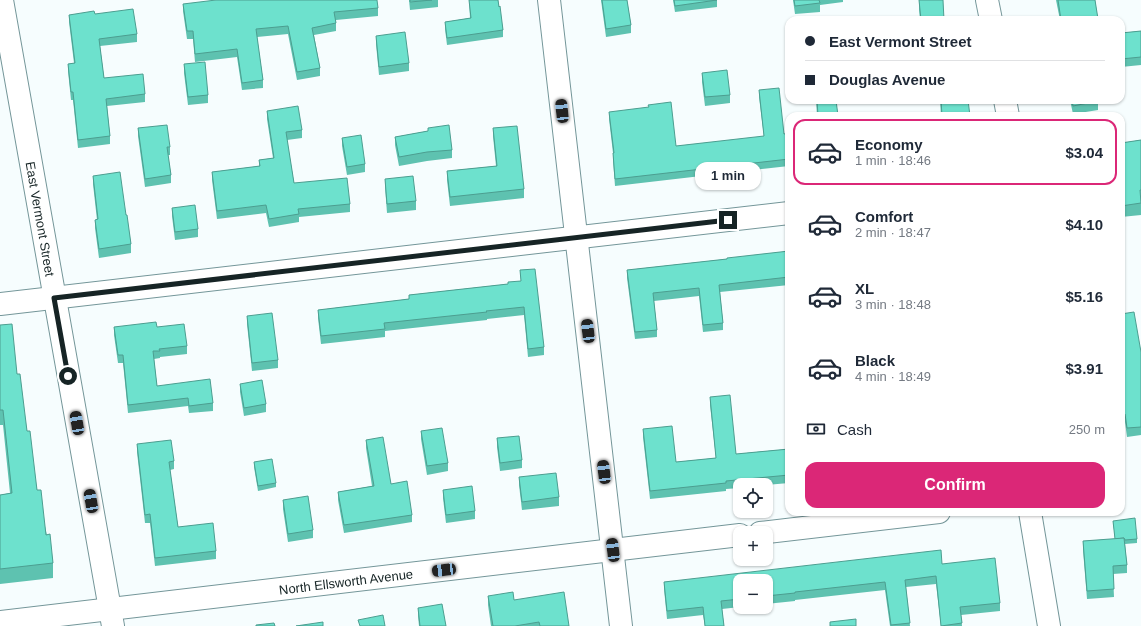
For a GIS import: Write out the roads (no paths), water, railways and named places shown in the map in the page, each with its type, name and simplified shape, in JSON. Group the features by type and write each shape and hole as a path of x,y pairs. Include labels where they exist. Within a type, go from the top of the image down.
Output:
{"street":[{"name":"East Vermont Street","path":"2,0 112,618"},
{"path":"549,0 621,626"},
{"path":"987,0 990,16"},
{"path":"0,304 785,213"},
{"path":"773,531 905,516"},
{"path":"1031,516 1049,626"},
{"name":"North Ellsworth Avenue","path":"0,622 112,618 613,550 733,536"}]}
